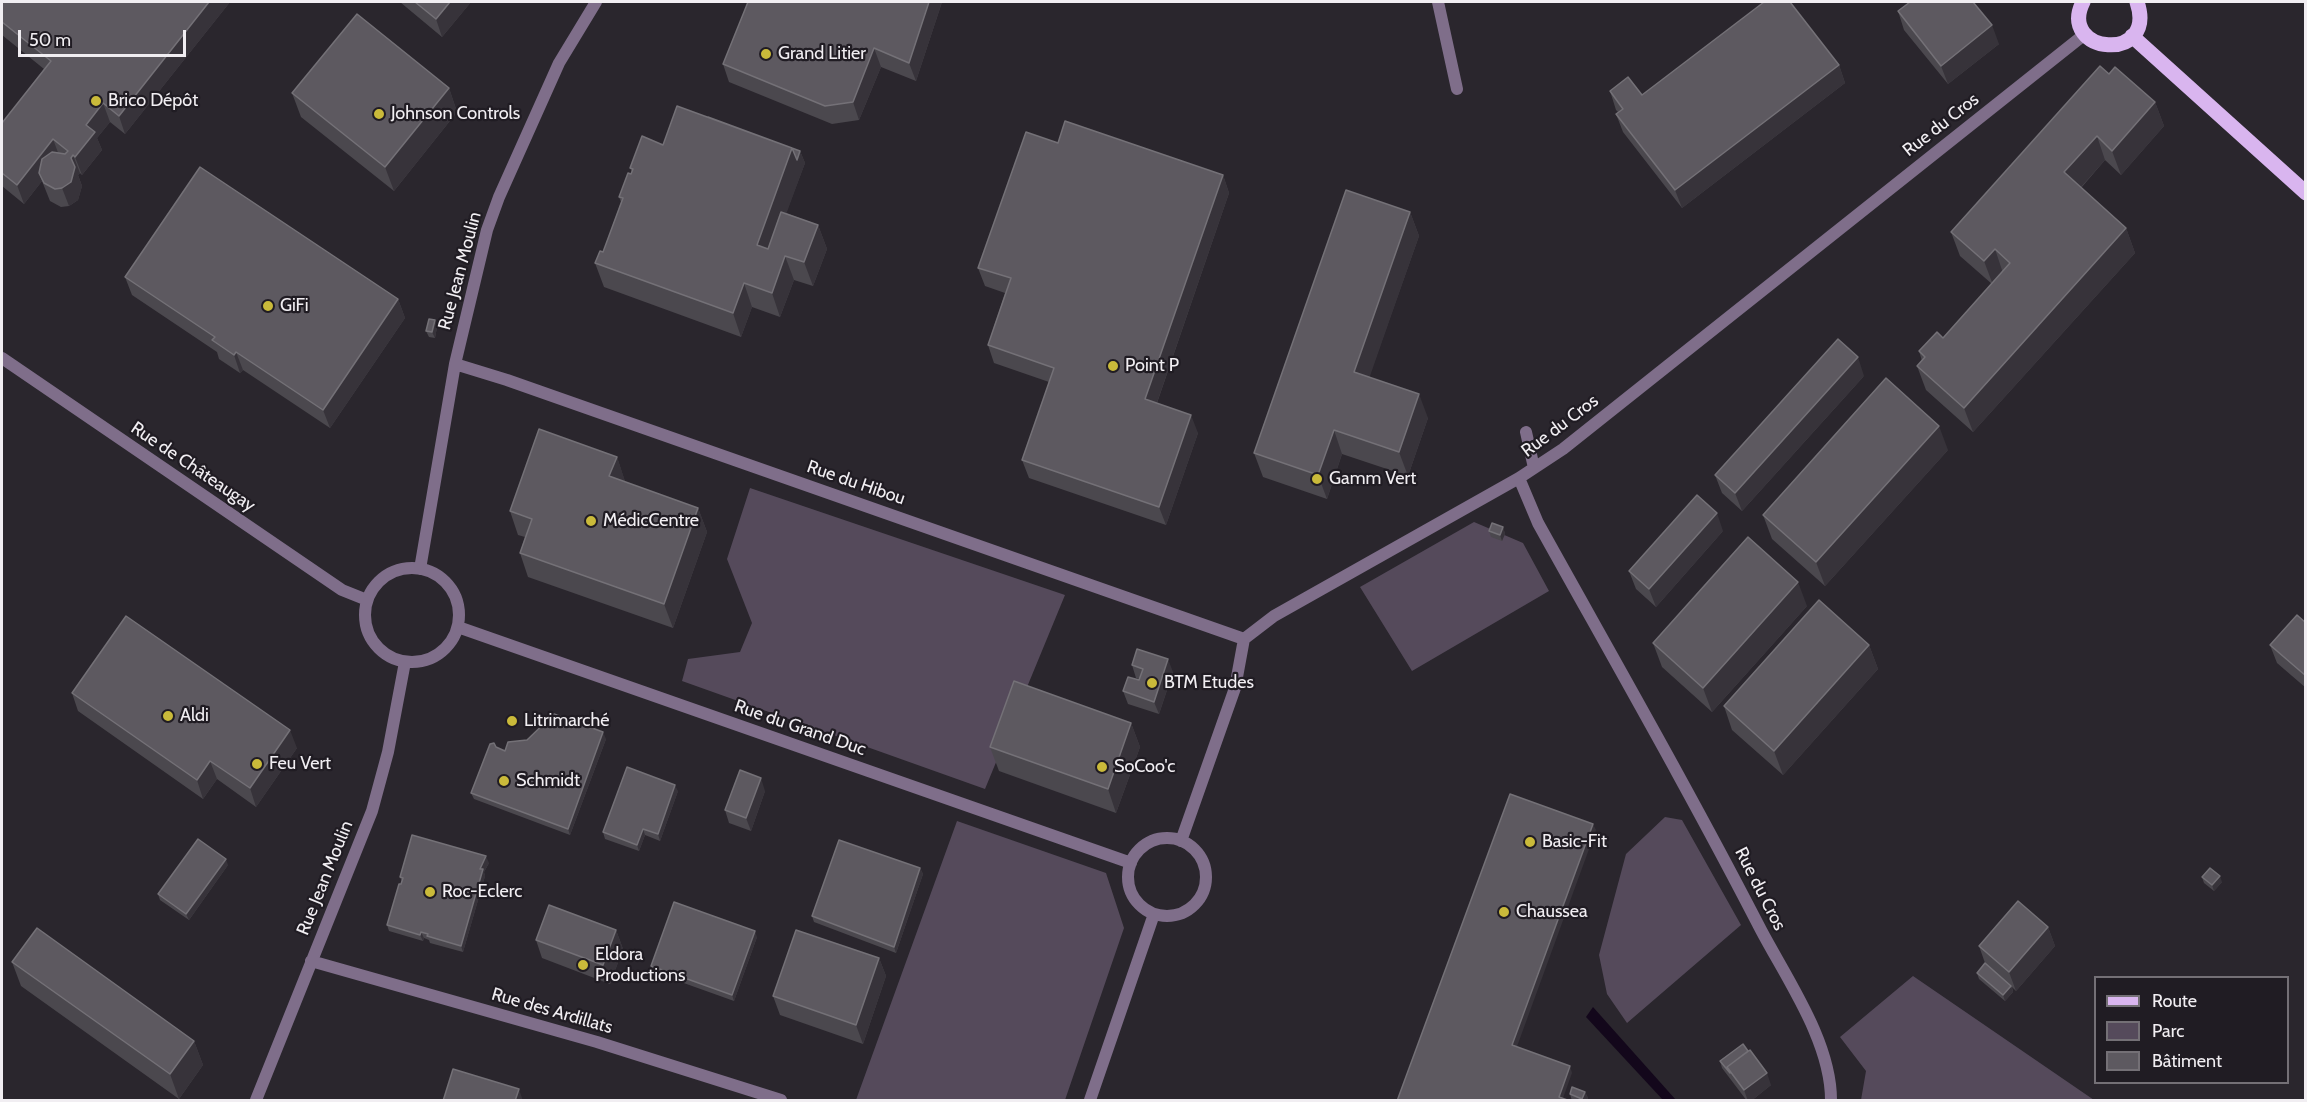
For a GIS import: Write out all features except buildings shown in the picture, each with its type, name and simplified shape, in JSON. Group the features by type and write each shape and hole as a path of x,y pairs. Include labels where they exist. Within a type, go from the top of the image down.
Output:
{"main road":[{"path":"2083,2 2079,14 2085,34 2099,45 2108,46 2125,42 2132,36 2140,20 2137,2"},
{"path":"2132,36 2306,193"}],"street":[{"name":"Rue Jean Moulin","path":"420,569 455,364 487,230 499,197 559,63 596,2"},
{"path":"1438,2 1457,89"},
{"name":"Rue du Cros","path":"1831,1101 1831,1080 1820,1044 1718,846 1538,523 1519,478 1572,441 2085,34"},
{"name":"Rue de Châteaugay","path":"2,358 322,577 342,590 367,600"},
{"name":"Rue du Hibou","path":"455,364 507,380 1244,639"},
{"path":"1526,432 1534,468"},
{"path":"1181,841 1235,688 1244,639 1274,616 1519,478"},
{"path":"420,569 436,574 450,586 459,609 458,627 445,649 426,661 405,662 385,654 371,640 365,616 367,600 375,586 387,576 400,570 420,569"},
{"name":"Rue du Grand Duc","path":"458,627 1131,863"},
{"name":"Rue Jean Moulin","path":"256,1101 372,811 388,752 405,662"},
{"path":"1157,840 1181,841 1200,855 1205,866 1204,890 1190,909 1166,916 1154,914 1139,903 1130,888 1131,863 1137,853 1157,840"},
{"path":"1090,1101 1154,914"},
{"name":"Rue des Ardillats","path":"311,961 597,1042 781,1101"}],"green space":[{"path":"750,488 1065,595 985,789 682,681 688,659 740,652 752,623 727,559"},
{"path":"1474,522 1523,543 1549,591 1412,671 1360,587"},
{"path":"1665,817 1682,820 1741,925 1627,1023 1607,994 1599,955 1626,854"},
{"path":"957,821 1106,873 1124,928 1065,1100 856,1100"},
{"path":"1913,976 2094,1100 1861,1100 1866,1071 1840,1037"}],"shaded area":[{"path":"1593,1007 1676,1100 1663,1100 1586,1017"}],"place":[{"name":"Grand Litier","path":"766,54"},
{"name":"Brico Dépôt","path":"96,101"},
{"name":"Johnson Controls","path":"379,114"},
{"name":"GiFi","path":"268,306"},
{"name":"Point P","path":"1113,366"},
{"name":"Gamm Vert","path":"1317,479"},
{"name":"MédicCentre","path":"591,521"},
{"name":"BTM Etudes","path":"1152,683"},
{"name":"Aldi","path":"168,716"},
{"name":"Litrimarché","path":"512,721"},
{"name":"Feu Vert","path":"257,764"},
{"name":"SoCoo'c","path":"1102,767"},
{"name":"Schmidt","path":"504,781"},
{"name":"Basic-Fit","path":"1530,842"},
{"name":"Roc-Eclerc","path":"430,892"},
{"name":"Chaussea","path":"1504,912"},
{"name":"Eldora Productions","path":"583,965"}]}
